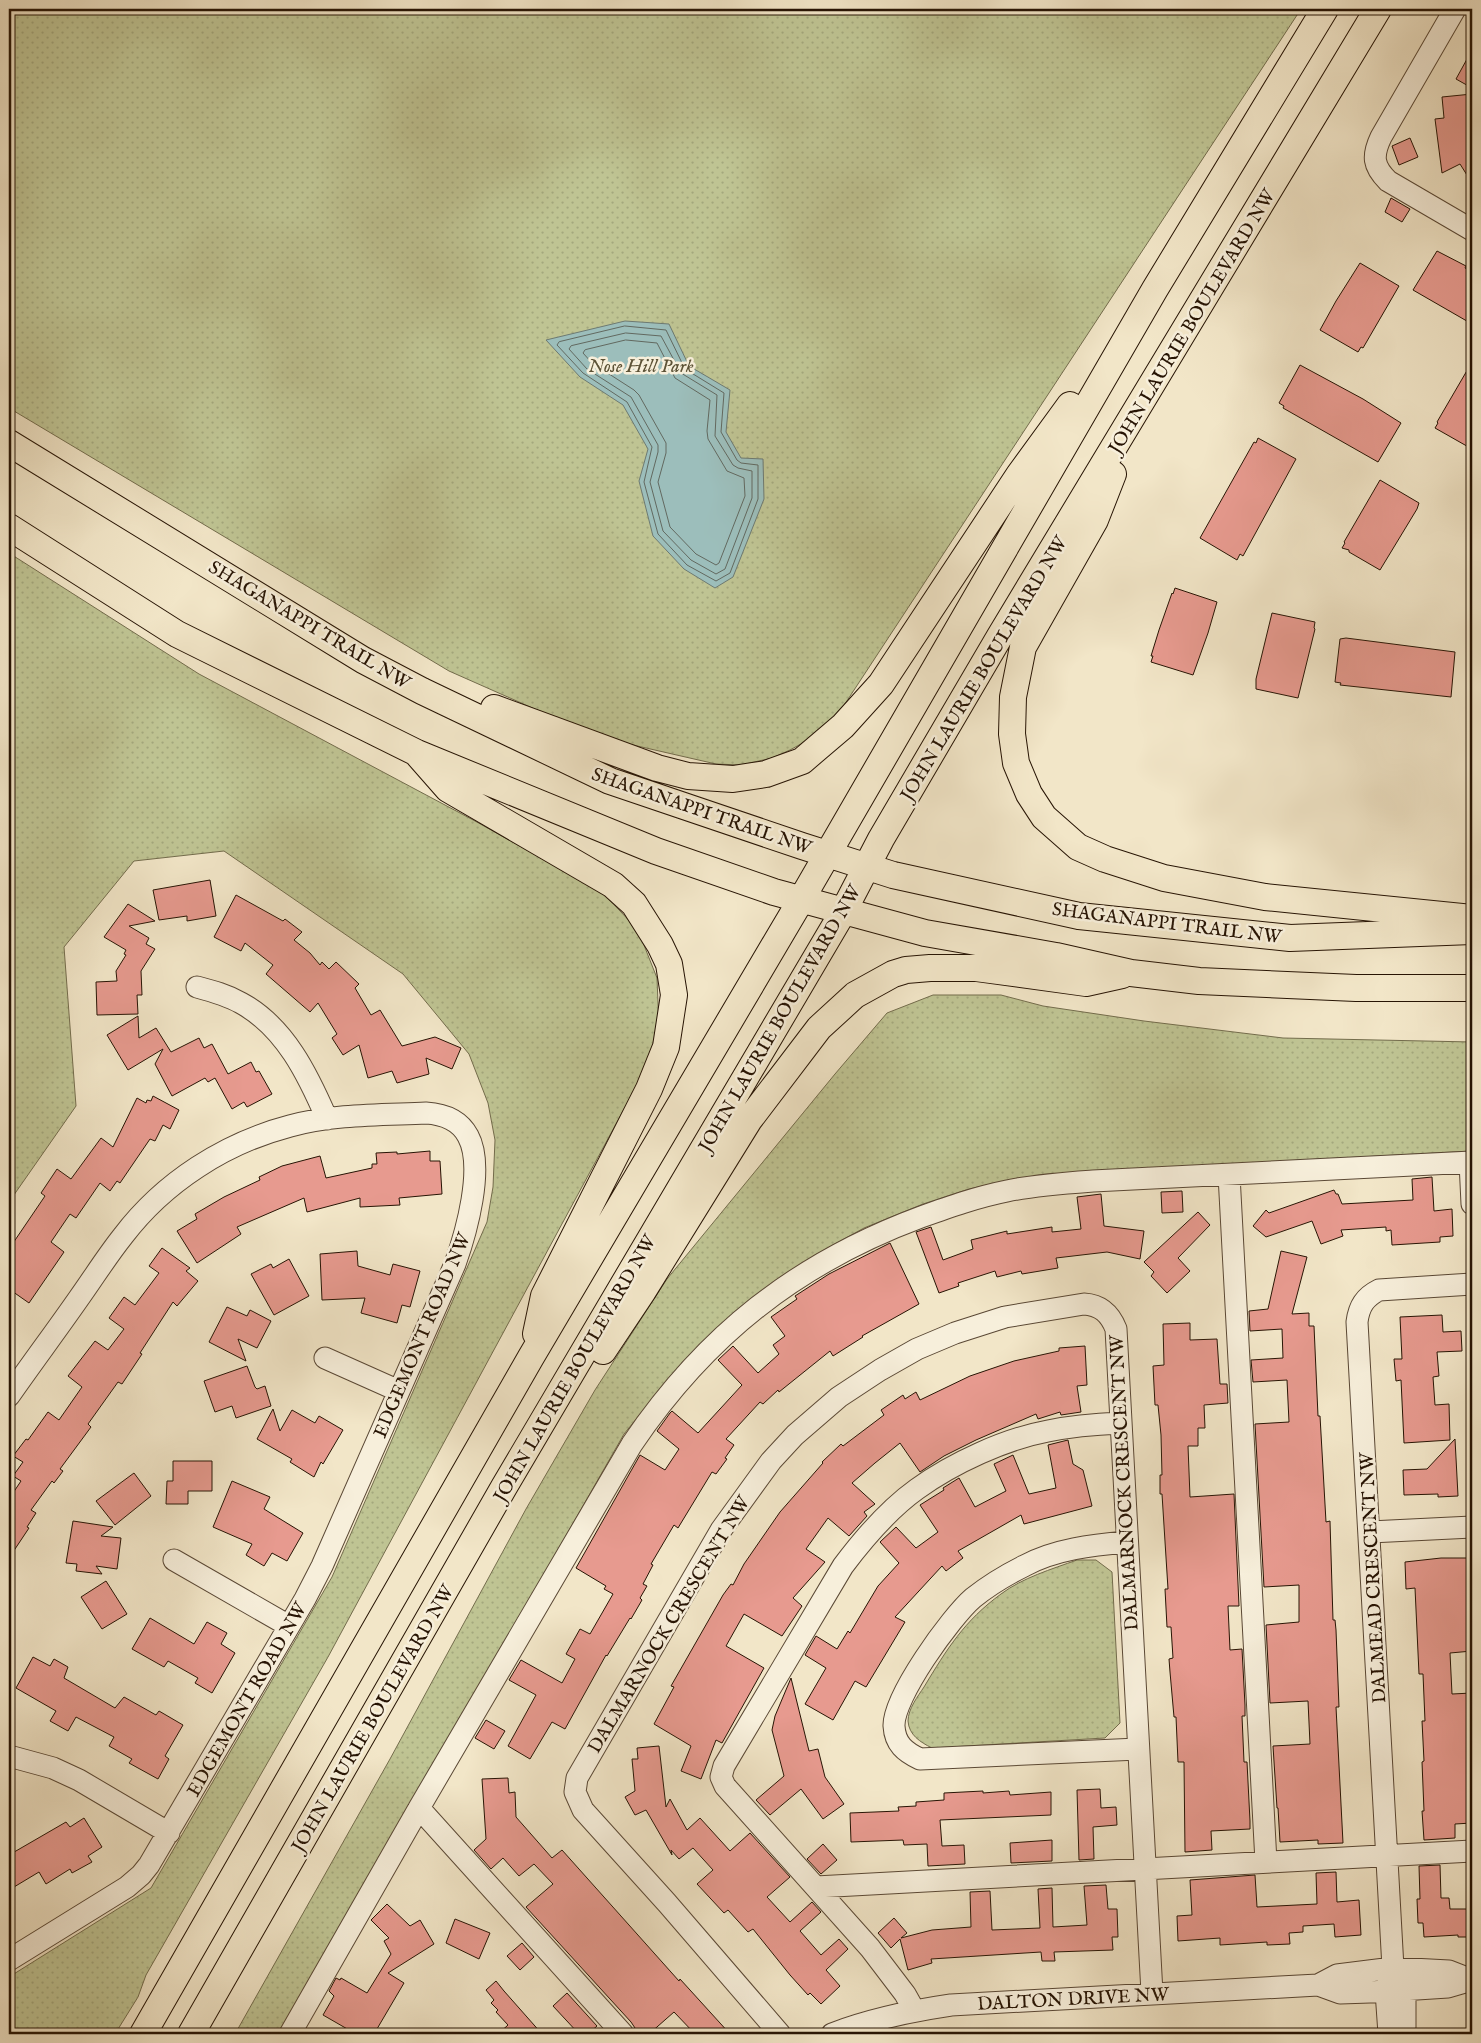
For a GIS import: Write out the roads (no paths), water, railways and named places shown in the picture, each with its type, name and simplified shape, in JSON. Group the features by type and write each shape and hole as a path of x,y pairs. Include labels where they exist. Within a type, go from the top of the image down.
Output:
{"main road":[{"path":"143,2034 531,1357 828,854 1154,289 1325,9"},
{"name":"JOHN LAURIE BOULEVARD NW","path":"191,2034 504,1487 843,912 1000,636 1378,9"},
{"path":"422,690 475,702 657,768 688,776 733,779 766,774 802,761 843,726 882,684 1019,475 1154,289"},
{"path":"1137,410 1095,520 1024,647 1012,698 1012,734 1016,763 1034,802 1044,816 1078,846 1105,859 1164,878 1265,897 1472,918"},
{"name":"SHAGANAPPI TRAIL NW","path":"9,443 363,660 422,690 610,781 828,854 893,875 1079,916 1290,938 1472,931"},
{"path":"9,527 177,634 417,753 656,851 801,900 926,933 1056,956 1131,973 1219,982 1356,988 1472,988"},
{"path":"417,753 448,789 613,885 634,904 669,964 674,995 666,1047 649,1089 544,1296 531,1357"},
{"path":"504,1487 535,1455 642,1291 749,1120 819,1028 847,1000 892,974 906,970 976,968 1086,983 1131,973"}],"street":[{"path":"1455,9 1380,137 1376,148 1375,162 1378,171 1388,181 1472,230"},
{"path":"197,987 223,994 241,1003 259,1014 277,1032 296,1056 327,1119"},
{"name":"EDGEMONT ROAD NW","path":"9,1396 123,1236 146,1209 171,1187 206,1161 254,1138 291,1125 327,1119 426,1113 439,1114 451,1118 468,1135 474,1165 472,1198 463,1241 455,1264 322,1566 289,1626 169,1833 141,1876 127,1887 9,1960"},
{"path":"290,2034 419,1808 632,1444 652,1414 714,1345 761,1303 793,1280 838,1253 886,1230 958,1204 1007,1191 1047,1184 1471,1162 1472,1204"},
{"path":"1229,1175 1266,1862"},
{"name":"DALMEAD CRESCENT NW","path":"1393,1968 1357,1322 1362,1304 1371,1294 1387,1288 1472,1284"},
{"name":"DALMARNOCK CRESCENT NW","path":"780,2034 674,1910 583,1810 578,1803 575,1792 580,1772 721,1530 740,1501 794,1435 839,1397 880,1370 917,1349 955,1332 1005,1317 1089,1304 1101,1308 1108,1314 1116,1329 1152,1993"},
{"path":"325,1358 399,1391"},
{"path":"914,2010 905,1994 870,1948 725,1786 721,1777 724,1766 843,1566 864,1539 917,1489 988,1450 1048,1431 1120,1423"},
{"path":"1370,1532 1472,1527"},
{"path":"1127,1542 1090,1546 1060,1553 1026,1565 991,1585 971,1600 936,1641 920,1664 896,1713 894,1724 900,1746 908,1753 920,1759 1138,1749"},
{"path":"174,1560 289,1626"},
{"path":"9,1756 53,1768 79,1780 169,1833"},
{"path":"419,1808 623,2034"},
{"path":"816,1887 1472,1851"},
{"path":"1393,1968 1396,1991 1405,2027 1403,2034"},
{"name":"DALTON DRIVE NW","path":"1318,1985 1337,1975 1393,1968 1449,1971 1472,1980"},
{"name":"DALTON DRIVE NW","path":"832,2034 878,2018 914,2010 951,2005 1318,1985 1340,1993 1396,1991 1448,1987 1472,1980"},
{"path":"1389,2034 1396,1991"}],"water":[{"path":"625,321 669,324 689,366 730,390 726,432 741,458 763,459 764,499 733,577 715,588 684,569 653,536 639,481 648,449 623,405 580,377 546,340"}],"park label":[{"name":"Nose Hill Park","path":"641,365"}]}
